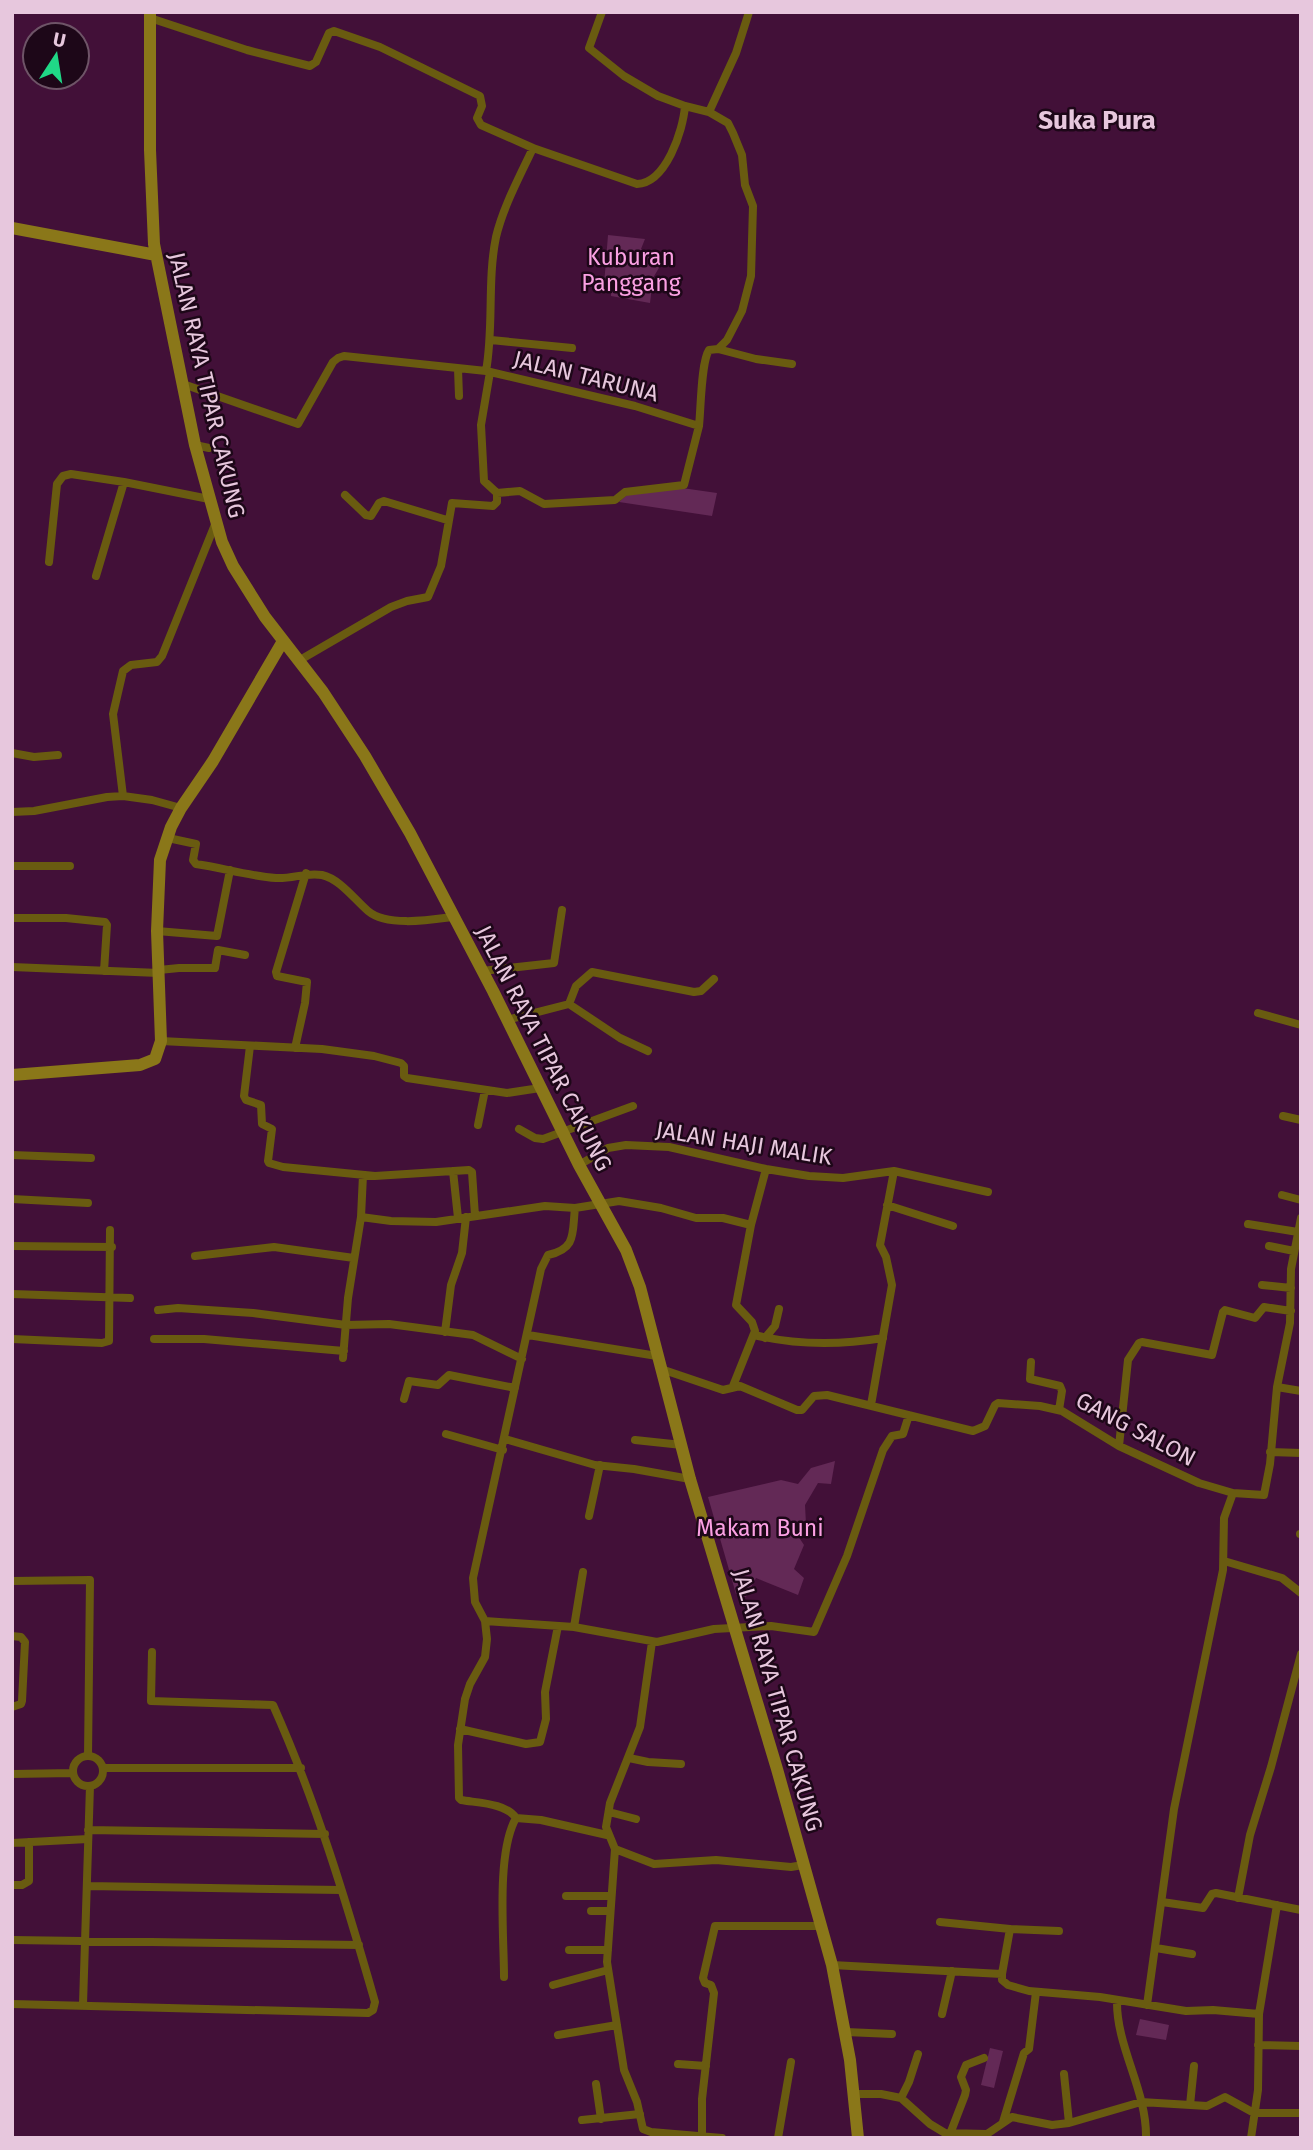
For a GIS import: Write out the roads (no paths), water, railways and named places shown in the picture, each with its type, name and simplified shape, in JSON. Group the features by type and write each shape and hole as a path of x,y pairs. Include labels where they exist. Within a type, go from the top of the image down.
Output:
{"street":[{"path":"602,12 589,48 624,76 658,96 728,122 742,155 745,185 753,206 751,276 742,311 727,340 718,349"},
{"path":"709,113 736,53 749,12"},
{"path":"150,15 247,50 310,66 316,62 329,33 334,31 380,47 480,96 482,106 477,118 481,125 533,148 641,185 656,176 668,162 684,120 685,106"},
{"name":"JALAN RAYA TIPAR CAKUNG","path":"150,15 149,150 156,255 195,444 222,542 233,566 283,640 323,692 384,788 482,971 579,1165 626,1250 640,1287 690,1479 736,1628 832,1965 846,2032 858,2138"},
{"path":"300,660 391,607 428,597 441,566 452,503 493,506 497,502 497,493 484,481 481,425 491,340 491,292 497,234 533,148"},
{"path":"12,228 156,255"},
{"path":"491,340 572,348"},
{"path":"497,493 520,491 544,504 615,500 625,492 684,485 699,426 704,358 709,350 718,349 756,359 792,364"},
{"name":"JALAN TARUNA","path":"183,384 256,408 294,425 301,421 338,358 344,356 488,372 635,406 699,426"},
{"path":"458,369 459,396"},
{"path":"195,444 208,448"},
{"path":"49,562 57,484 63,476 71,474 124,482 209,499"},
{"path":"96,576 124,482"},
{"path":"345,495 366,515 371,516 379,503 384,501 447,520"},
{"path":"123,796 113,714 123,671 131,665 158,662 162,656 216,522"},
{"path":"12,1075 140,1065 155,1059 161,1041 158,871 168,838 181,808 213,761 283,640"},
{"path":"12,753 34,757 58,755"},
{"path":"12,812 123,796 181,808"},
{"path":"168,838 196,844 193,860 196,864 285,878 295,878 306,873 326,876 369,911 386,919 415,921 452,917"},
{"path":"12,866 70,866"},
{"path":"157,931 217,936 230,870"},
{"path":"295,1048 306,1003 307,982 277,976 276,972 306,873"},
{"path":"482,971 554,963 562,910"},
{"path":"12,918 66,918 105,922 104,971"},
{"path":"12,967 159,972 179,968 215,968 218,950 245,955"},
{"path":"569,1004 576,986 592,972 697,992 715,979"},
{"path":"507,1020 569,1004 620,1038 648,1051"},
{"path":"1258,1013 1301,1025"},
{"path":"161,1041 295,1048 374,1056 403,1064 404,1076 407,1078 512,1093 540,1088"},
{"path":"250,1046 244,1096 246,1100 261,1105 261,1122 272,1129 269,1163 283,1167 363,1175 472,1172 462,1253 451,1284 445,1332"},
{"path":"478,1125 485,1090"},
{"path":"519,1129 538,1139 633,1106"},
{"path":"1283,1116 1301,1120"},
{"name":"JALAN HAJI MALIK","path":"579,1165 608,1148 626,1144 669,1147 765,1170 830,1178 894,1171 988,1192"},
{"path":"12,1155 91,1158"},
{"path":"733,1386 754,1335 752,1322 736,1305 751,1225 765,1170"},
{"path":"453,1171 467,1217"},
{"path":"871,1405 892,1282 880,1245 894,1171"},
{"path":"154,1339 204,1339 344,1354 361,1216 363,1175"},
{"path":"1282,1195 1301,1200"},
{"path":"12,1199 88,1203"},
{"path":"361,1216 391,1221 436,1222 545,1206 575,1208 608,1202 632,1203 696,1218 723,1218 751,1225"},
{"path":"887,1206 953,1226"},
{"path":"575,1208 571,1241 567,1248 563,1252 548,1255 542,1263 473,1578 475,1602 485,1622 485,1657 467,1691 460,1728 459,1798 511,1811 516,1818 541,1820 607,1835"},
{"name":"GANG SALON","path":"661,1370 723,1390 740,1386 797,1410 802,1410 816,1395 833,1396 974,1431 985,1426 998,1403 1059,1410 1119,1446 1199,1483 1233,1493 1264,1495 1291,1311 1290,1288 1296,1261 1294,1251 1301,1218"},
{"path":"1248,1224 1298,1232"},
{"path":"12,1339 109,1341 112,1247 110,1230"},
{"path":"12,1246 112,1247"},
{"path":"1269,1246 1294,1251"},
{"path":"195,1256 274,1247 354,1258"},
{"path":"1262,1284 1290,1288"},
{"path":"12,1294 130,1298"},
{"path":"1119,1446 1128,1360 1139,1343 1212,1355 1225,1310 1255,1318 1264,1307 1291,1311"},
{"path":"765,1338 775,1326 779,1309"},
{"path":"158,1310 253,1313 346,1325 389,1324 482,1337 522,1359"},
{"path":"528,1335 657,1356"},
{"path":"754,1335 787,1341 856,1343 883,1338"},
{"path":"1031,1362 1030,1379 1060,1386 1062,1391 1059,1410"},
{"path":"404,1399 409,1381 438,1385 449,1375 515,1388"},
{"path":"1278,1387 1301,1391"},
{"path":"485,1622 574,1627 652,1642 663,1642 703,1630 771,1626 812,1633 817,1630 847,1556 883,1450 892,1436 903,1434 909,1415"},
{"path":"446,1434 503,1450"},
{"path":"505,1439 600,1465 690,1479"},
{"path":"635,1440 682,1445"},
{"path":"1270,1452 1301,1454"},
{"path":"589,1516 600,1465"},
{"path":"1147,2005 1182,1767 1198,1700 1224,1562 1223,1527 1233,1493"},
{"path":"1224,1562 1282,1578 1301,1593"},
{"path":"574,1627 583,1572"},
{"path":"12,1581 90,1580 88,1756"},
{"path":"460,1728 526,1744 540,1742 546,1719 545,1692 558,1626"},
{"path":"12,1636 21,1636 25,1642 22,1701 12,1707"},
{"path":"652,1642 640,1727 620,1775 609,1812 607,1835 615,1849 608,1970 624,2070 637,2102 643,2129 722,2138"},
{"path":"12,2004 368,2013 373,2010 375,2001 324,1834 301,1768 274,1705 151,1701 152,1652"},
{"path":"1238,1898 1250,1835 1301,1654"},
{"path":"88,1756 100,1762 103,1768 102,1776 90,1786 79,1783 73,1773 79,1758 88,1756"},
{"path":"629,1758 681,1764"},
{"path":"103,1768 301,1768"},
{"path":"12,1774 73,1773"},
{"path":"83,2004 90,1786"},
{"path":"609,1812 635,1819"},
{"path":"504,1977 505,1861 508,1836 516,1818"},
{"path":"12,1843 88,1834 324,1834"},
{"path":"12,1885 22,1885 29,1881 29,1842"},
{"path":"615,1849 654,1864 716,1860 791,1867 803,1865"},
{"path":"87,1886 341,1890"},
{"path":"1162,1902 1200,1908 1207,1904 1212,1894 1301,1910"},
{"path":"566,1896 611,1896"},
{"path":"1251,2138 1258,2090 1259,2014 1277,1905"},
{"path":"591,1911 610,1911"},
{"path":"940,1922 1059,1931"},
{"path":"702,2135 714,1993 711,1985 705,1983 703,1978 716,1924 821,1926"},
{"path":"1010,1929 1002,1974 1002,1980 1008,1985 1037,1992 1117,2000 1186,2011 1213,2010 1259,2014"},
{"path":"12,1940 359,1945"},
{"path":"1156,1948 1192,1954"},
{"path":"569,1950 608,1950"},
{"path":"832,1965 1002,1974"},
{"path":"553,1985 608,1970"},
{"path":"942,2014 952,1971"},
{"path":"1003,2122 1024,2053 1029,2049 1037,1992"},
{"path":"1117,2000 1117,2018 1137,2081 1146,2138"},
{"path":"558,2035 617,2025"},
{"path":"846,2032 892,2034"},
{"path":"1258,2045 1301,2046"},
{"path":"901,2098 918,2054"},
{"path":"950,2134 965,2095 962,2073 970,2062 984,2058"},
{"path":"778,2138 792,2062"},
{"path":"678,2064 706,2066"},
{"path":"1190,2105 1195,2066"},
{"path":"1064,2074 1069,2123"},
{"path":"596,2084 601,2119"},
{"path":"854,2094 881,2094 901,2098 940,2131 950,2134 986,2134 1012,2118 1052,2125 1069,2123 1141,2102 1208,2106 1218,2099 1228,2098 1254,2113 1301,2113"},
{"path":"582,2120 640,2114"}],"district":[{"name":"Suka Pura","path":"1097,120"}],"park label":[{"name":"Kuburan Panggang","path":"631,270"},
{"name":"Makam Buni","path":"760,1528"}]}
